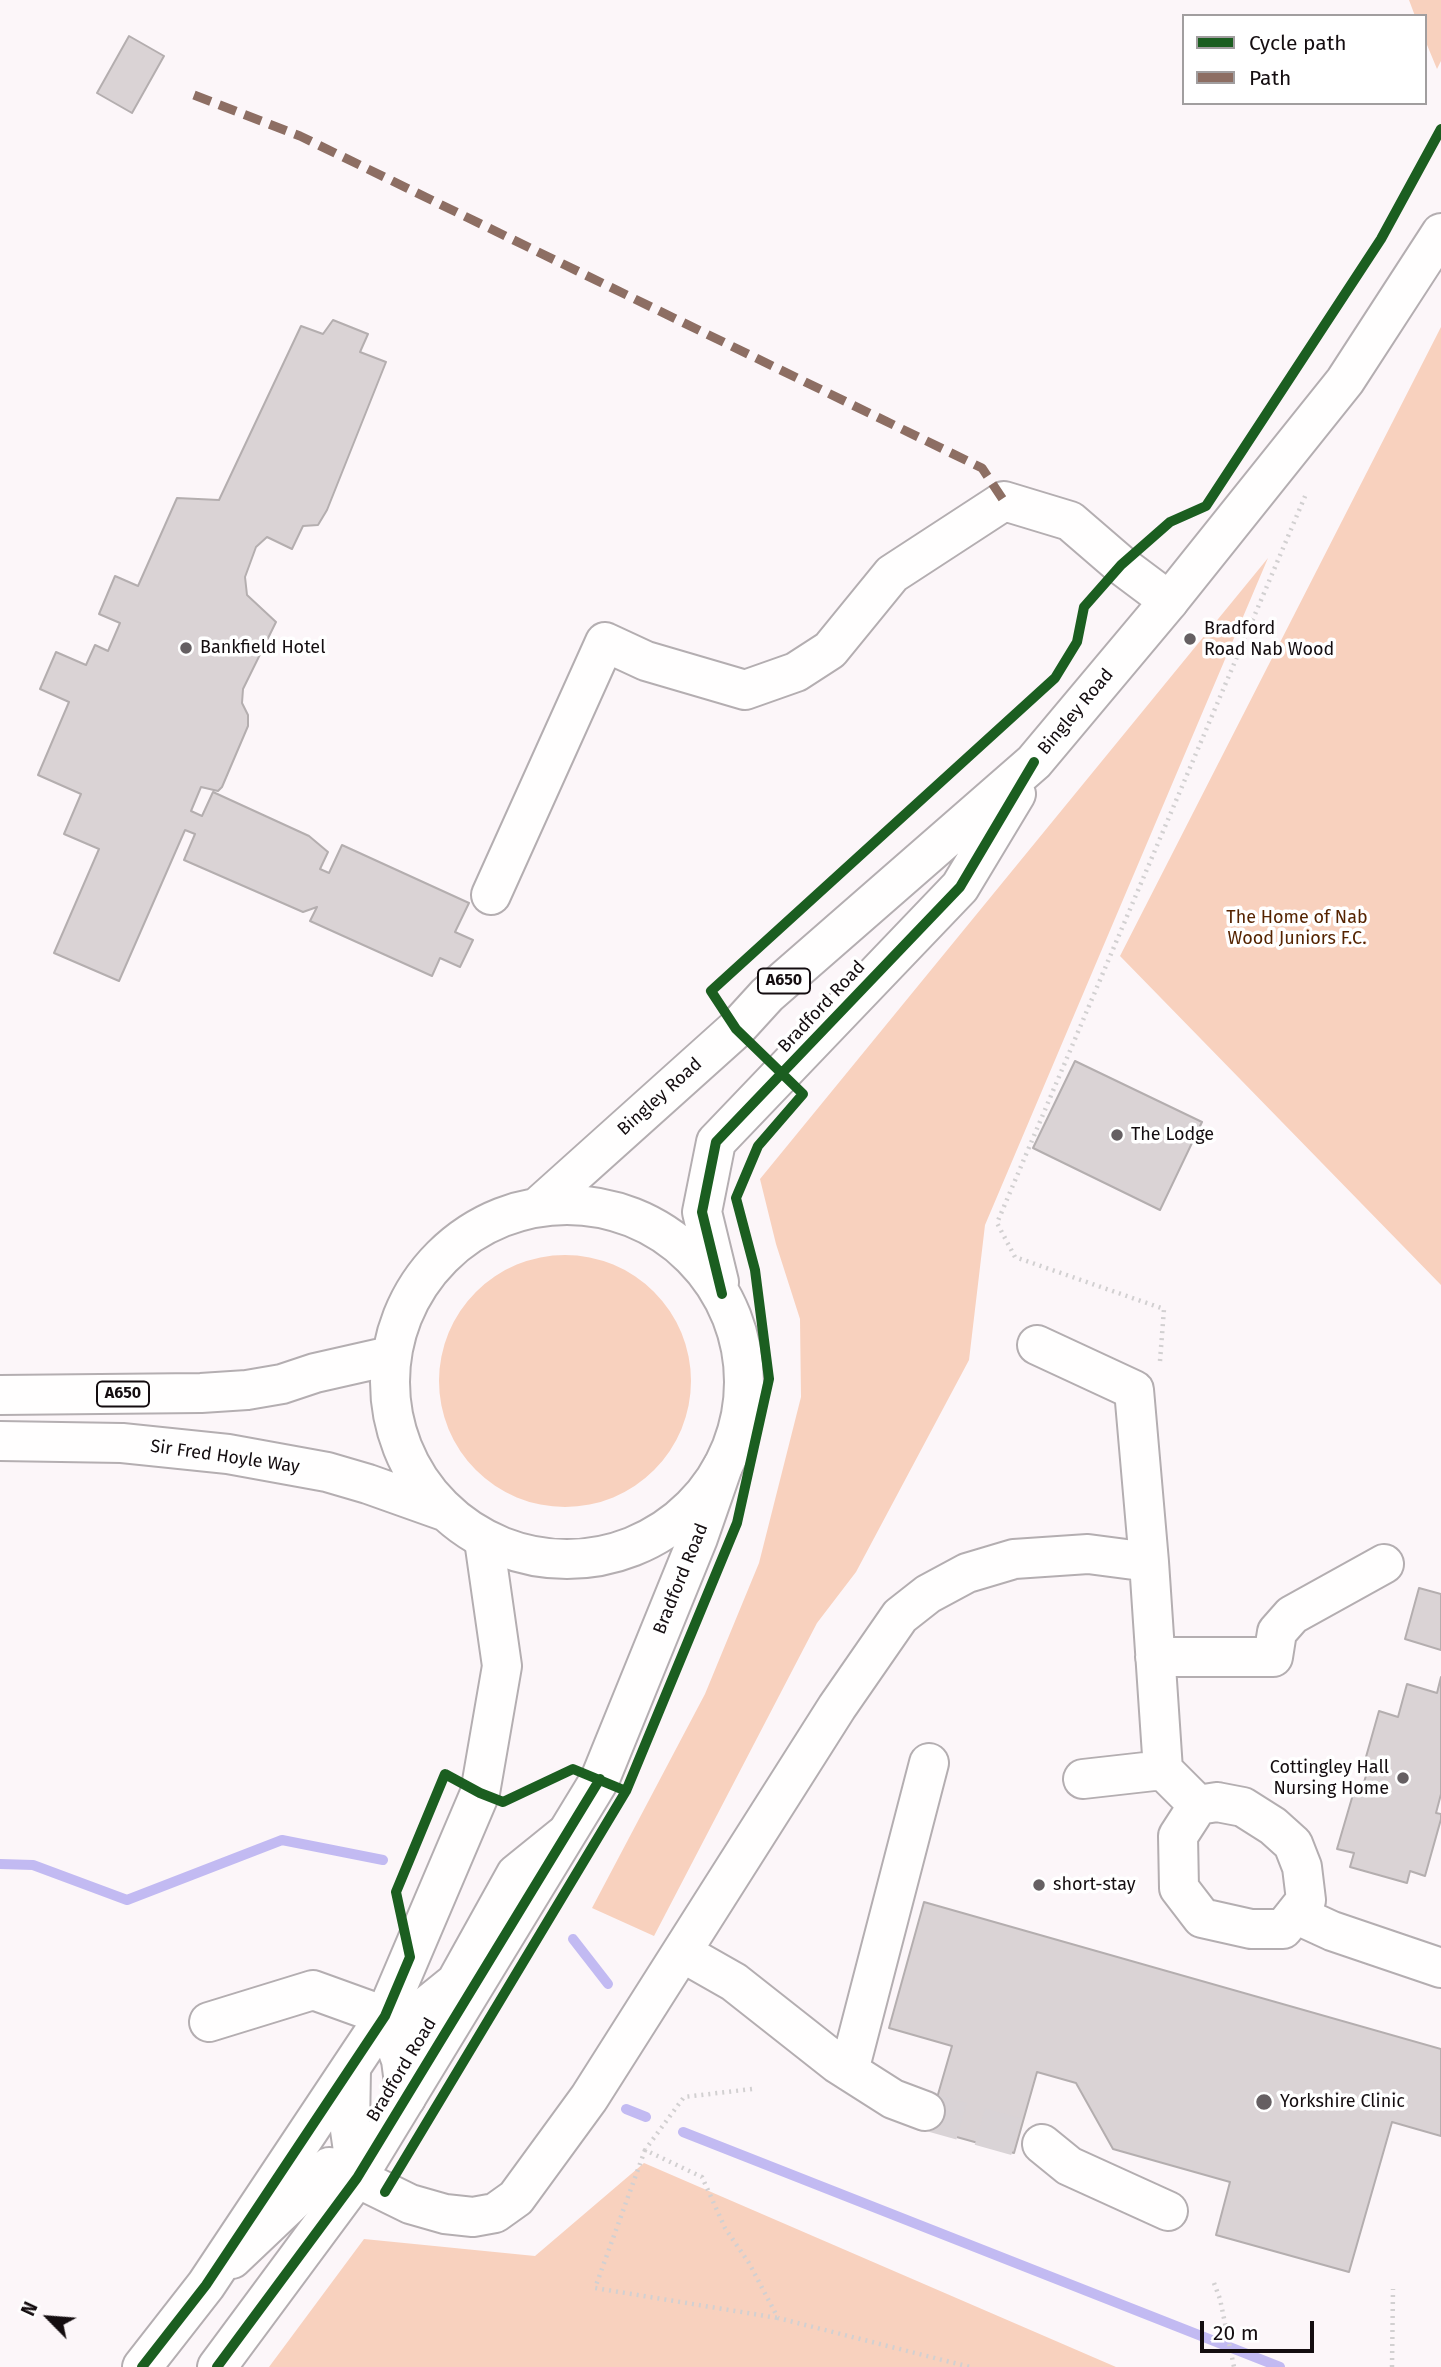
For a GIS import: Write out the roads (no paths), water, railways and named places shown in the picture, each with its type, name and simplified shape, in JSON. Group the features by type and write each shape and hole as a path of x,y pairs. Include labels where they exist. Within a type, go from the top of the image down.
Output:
{"main road":[{"name":"Bingley Road","path":"540,1205 736,1029 767,995 1034,762 1169,601 1345,381 1441,233"},
{"path":"491,895 605,642 646,661 745,690 796,672 831,650 892,574 1004,501 1070,521 1121,565 1169,601"},
{"name":"Bradford Road","path":"722,1294 702,1212 716,1142 960,887 1034,762"},
{"name":"A650","path":"540,1205 594,1205 645,1221 689,1252 722,1294 742,1350 743,1410 723,1466 687,1513 637,1545 590,1560 536,1558 484,1540 444,1511 410,1466 391,1412 390,1356 408,1302 440,1256 486,1223 540,1205"},
{"path":"1037,1345 1134,1391 1163,1770 1198,1805"},
{"name":"A650","path":"0,1395 247,1390 282,1384 315,1373 390,1356"},
{"name":"Sir Fred Hoyle Way","path":"0,1441 122,1443 228,1454 327,1472 444,1511"},
{"name":"Bradford Road","path":"217,2367 357,2178 600,1779 698,1538 723,1466"},
{"path":"142,2367 206,2285 385,2016 480,1793 502,1666 484,1540"},
{"path":"206,2285 329,2166 410,2204 445,2214 473,2217 495,2213 516,2198 589,2098 837,1707 900,1616 928,1594 967,1573 1014,1559 1088,1554 1149,1562"},
{"path":"1155,1657 1273,1657 1277,1632 1292,1615 1384,1564"},
{"path":"849,2071 929,1763"},
{"path":"1083,1779 1163,1770"},
{"path":"1217,1802 1243,1807 1273,1826 1293,1844 1302,1867 1306,1900 1283,1929 1251,1929 1202,1918 1179,1888 1178,1836 1198,1805 1217,1802"},
{"path":"209,2022 313,1990 385,2016 409,2020 456,1982 516,1874 567,1832"},
{"path":"1295,1914 1332,1931 1441,1968"},
{"path":"682,1953 734,1982 795,2032 849,2071 893,2099 925,2111"},
{"path":"385,2016 401,2060 406,2098"},
{"path":"351,2068 351,2130 357,2178"},
{"path":"1042,2144 1069,2166 1168,2211"}],"waterway":[{"path":"0,1864 33,1865 127,1900 282,1840 383,1860"},
{"path":"573,1939 608,1984"},
{"path":"626,2109 646,2117"},
{"path":"683,2132 1280,2367"}],"tunnel":[{"path":"925,2111 1042,2144"}],"place":[{"name":"Bradford Road Nab Wood","path":"1190,639"},
{"name":"Bankfield Hotel","path":"186,648"},
{"name":"The Lodge","path":"1117,1135"},
{"name":"Cottingley Hall Nursing Home","path":"1403,1778"},
{"name":"short-stay","path":"1039,1885"},
{"name":"Yorkshire Clinic","path":"1264,2102"}],"park label":[{"name":"The Home of Nab Wood Juniors F.C.","path":"1297,928"}]}
